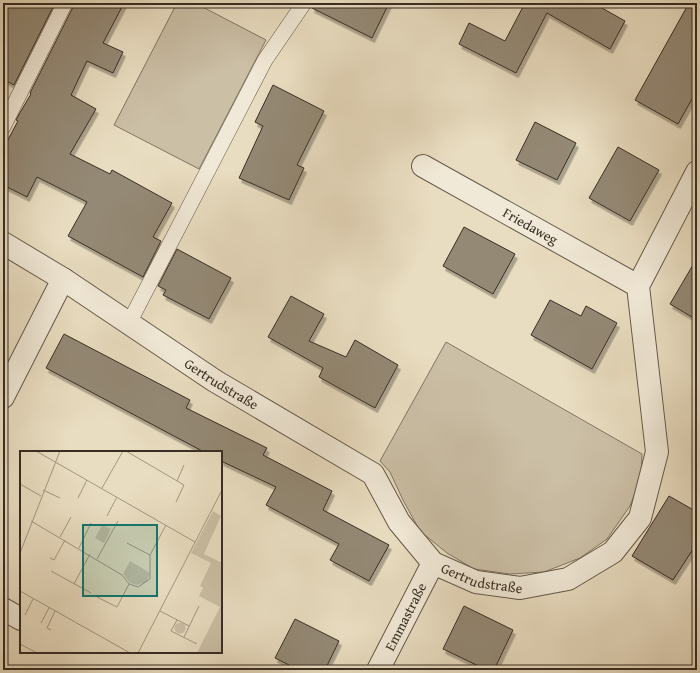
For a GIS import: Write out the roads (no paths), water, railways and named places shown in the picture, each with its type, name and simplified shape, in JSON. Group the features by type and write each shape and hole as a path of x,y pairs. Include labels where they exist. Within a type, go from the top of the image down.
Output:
{"street":[{"name":"Friedaweg","path":"423,166 638,286"},
{"path":"638,286 697,172"},
{"name":"Gertrudstraße","path":"3,243 64,279 215,381 373,474 399,522 433,563 476,582 520,588 568,579 613,552 640,518 657,452 638,286"},
{"path":"3,397 64,279"},
{"name":"Emmastraße","path":"378,670 433,563"},
{"path":"3,609 20,618"}],"lane":[{"path":"3,127 65,3"},
{"path":"129,323 265,60 304,3"}]}
